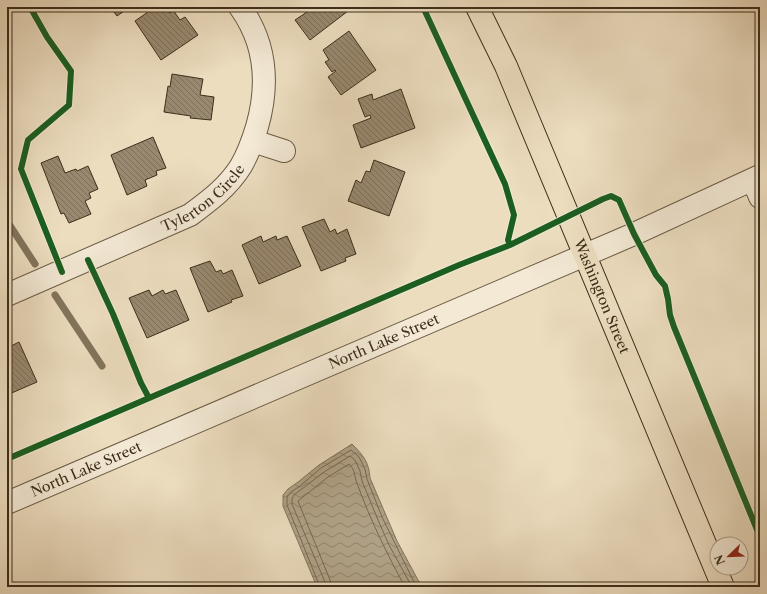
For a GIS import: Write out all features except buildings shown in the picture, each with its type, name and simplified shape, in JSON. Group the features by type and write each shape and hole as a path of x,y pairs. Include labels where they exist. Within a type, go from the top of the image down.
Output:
{"main road":[{"name":"Washington Street","path":"477,7 506,66 723,587"}],"street":[{"name":"Tylerton Circle","path":"7,295 190,215 216,196 241,167 253,141 262,107 265,73 259,44 247,17 240,7"},
{"path":"253,141 284,151"},
{"name":"North Lake Street","path":"7,503 584,254 758,184"}],"water":[{"path":"352,444 367,463 370,478 397,541 418,580 424,587 317,587 283,506 283,495 288,489 319,465"}],"waterway":[{"path":"7,221 35,264"},
{"path":"55,295 102,366"}],"cycle path":[{"path":"30,7 47,37 71,71 69,105 28,140 21,169 62,272"},
{"path":"423,7 505,184 514,215 508,240 510,245"},
{"path":"7,459 459,265 510,245 611,196 619,200 634,234 656,275 665,286 670,315 674,327 760,537"},
{"path":"88,260 113,314 141,383 149,398"}]}
